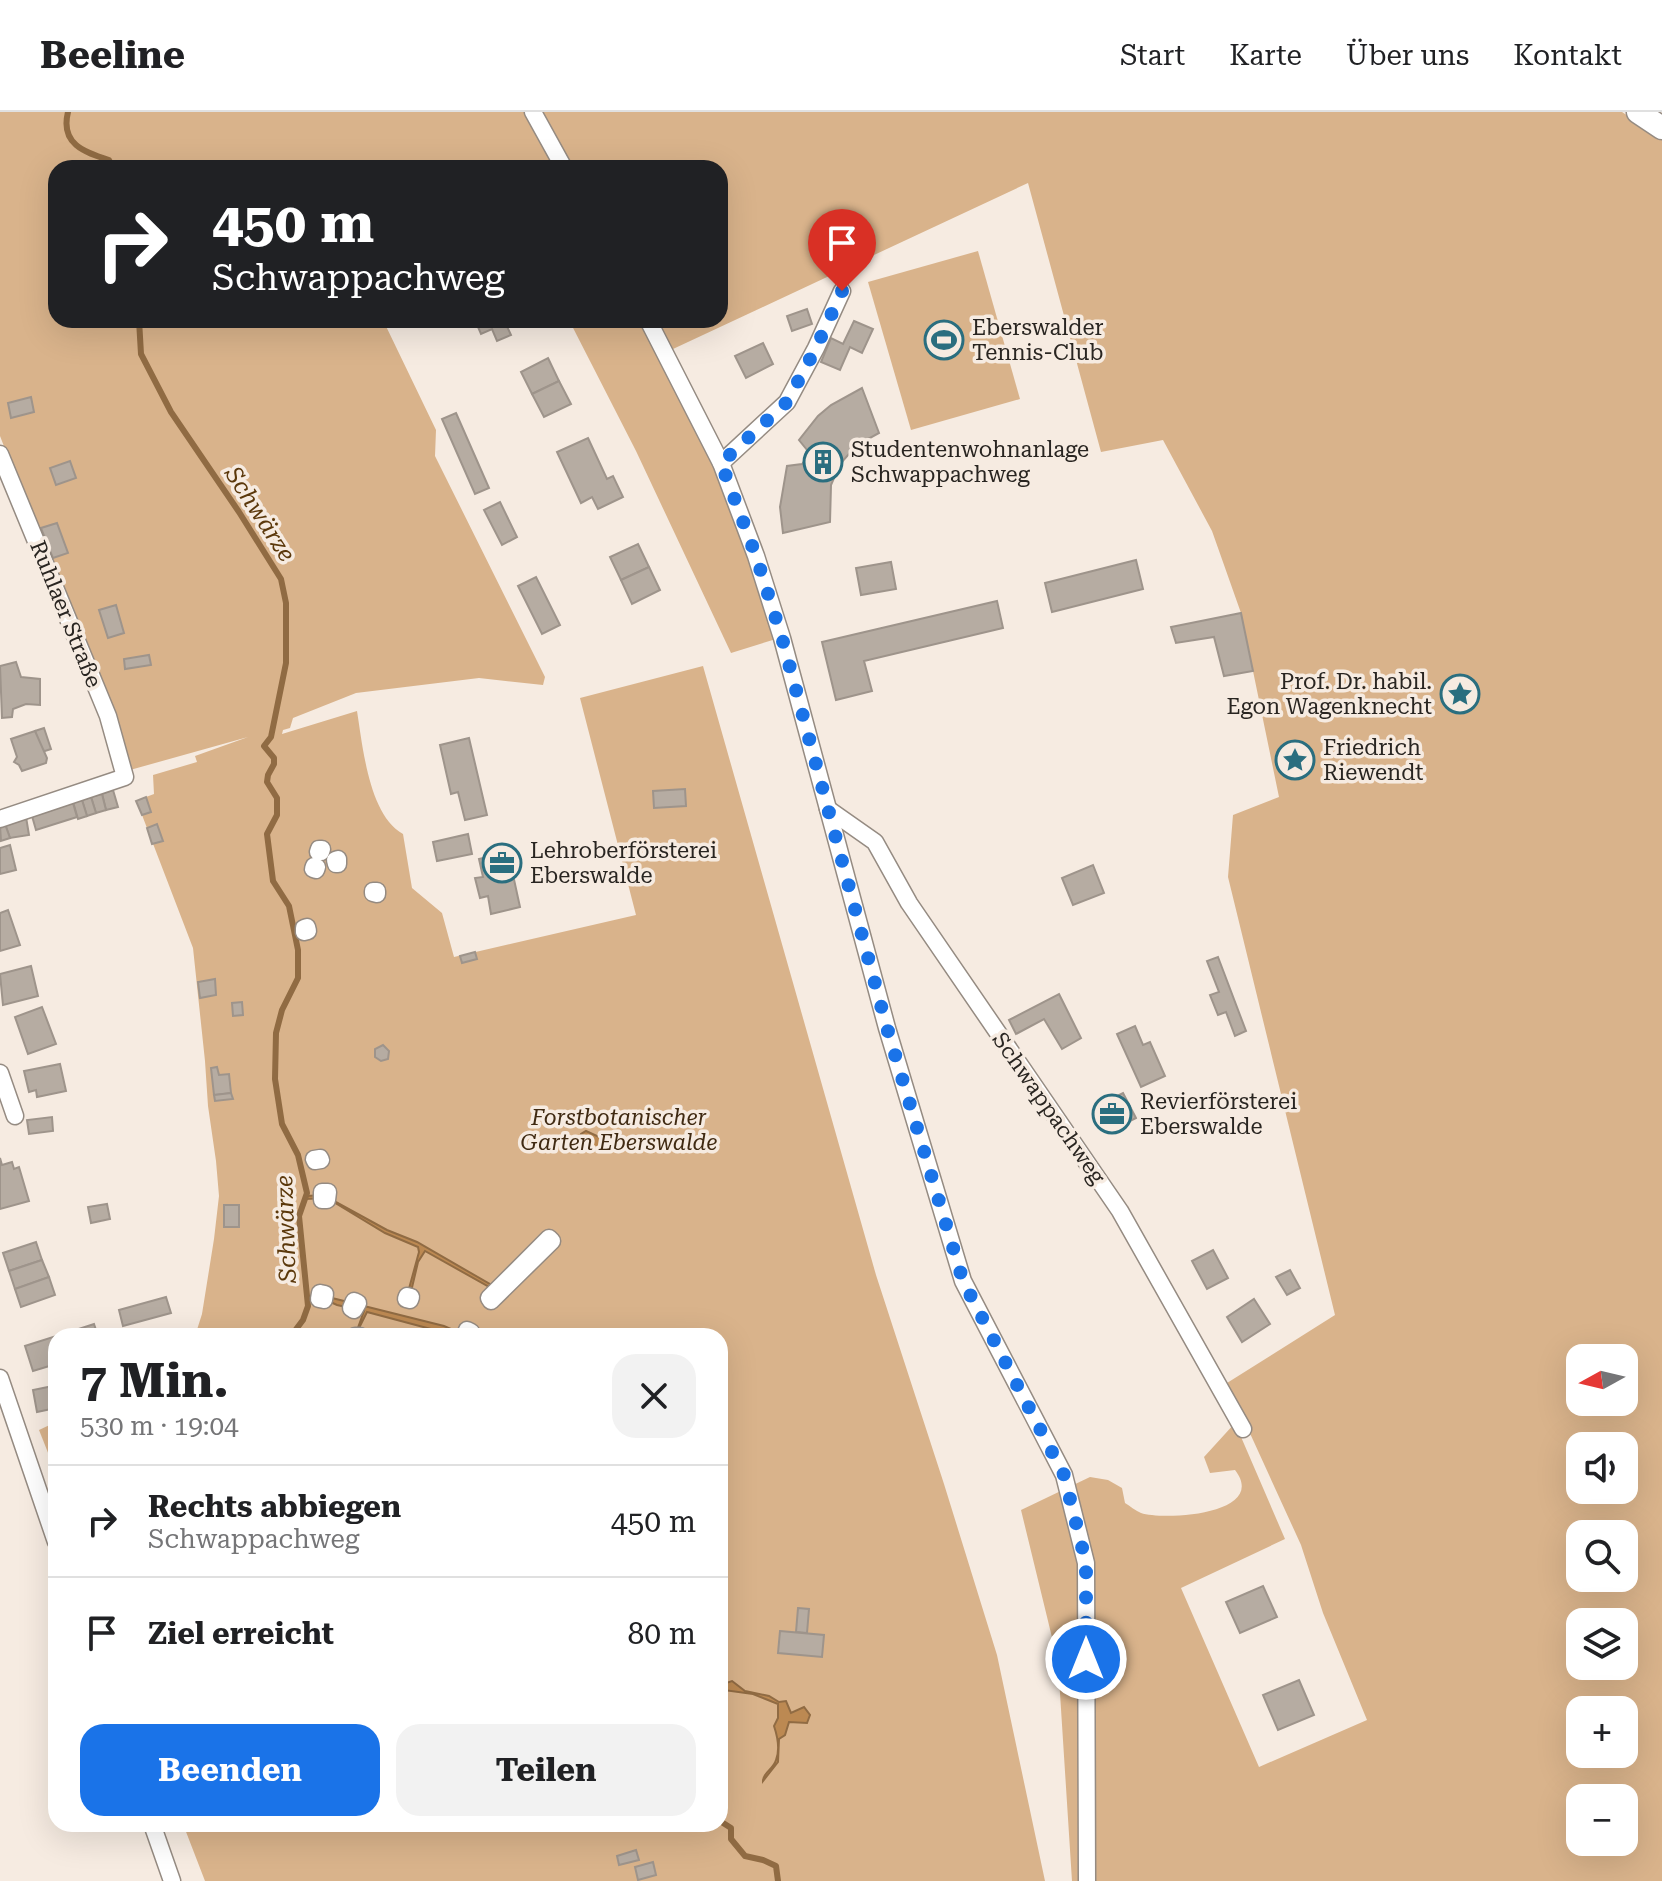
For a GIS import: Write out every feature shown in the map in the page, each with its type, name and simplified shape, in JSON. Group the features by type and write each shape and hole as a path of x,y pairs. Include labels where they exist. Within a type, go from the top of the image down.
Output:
{"main road":[{"path":"1638,112 1662,128"}],"street":[{"path":"533,112 560,160"},
{"path":"721,463 787,402 842,291"},
{"path":"652,328 721,463 756,556 782,638 887,1028 963,1281 1064,1475 1086,1563 1087,1881"},
{"name":"Ruhlaer Straße","path":"0,454 108,716 125,777 0,819"},
{"name":"Schwappachweg","path":"828,809 875,842 916,915 1120,1211 1243,1429"},
{"path":"0,1073 15,1116"},
{"path":"0,1378 48,1519"},
{"path":"155,1832 172,1881"}],"green space":[{"name":"Forstbotanischer Garten Eberswalde","path":"0,112 526,112 553,160 48,160 48,328 387,328 436,430 435,456 545,677 543,685 479,678 356,693 293,718 290,728 283,730 282,734 357,711 365,761 375,796 382,812 403,834 412,888 442,913 454,957 636,915 580,698 703,666 876,1275 997,1655 1045,1881 205,1881 186,1832 728,1832 728,1328 198,1328 219,1196 193,948 142,815 151,812 146,797 154,794 153,775 197,762 195,756 248,737 130,770 0,436"},
{"path":"542,112 1622,112 1662,139 1662,1881 1072,1881 1058,1662 1021,1510 1090,1477 1108,1480 1122,1488 1125,1503 1141,1513 1190,1515 1227,1505 1238,1496 1242,1485 1235,1470 1210,1473 1204,1457 1235,1423 1285,1539 1181,1588 1259,1767 1367,1720 1323,1613 1301,1545 1227,1383 1335,1315 1228,877 1233,815 1279,797 1241,613 1212,531 1163,440 1101,452 1028,183 728,323 728,160 569,160"},
{"name":"Eberswalder Tennis-Club","path":"978,251 1020,399 911,430 868,282"},
{"path":"573,328 645,328 693,419 738,528 776,639 731,653 636,451"},
{"path":"661,328 718,328 673,349"},
{"path":"48,1426 48,1453 39,1430"}],"shaded area":[{"path":"586,1131 599,1137 619,1133 624,1146 613,1151 586,1148 579,1140"},
{"path":"323,1195 387,1230 417,1242 502,1291 500,1293 425,1251 418,1262 410,1296 407,1296 418,1247 385,1233 327,1198 306,1199 307,1196"},
{"path":"324,1296 449,1328 427,1328 367,1312 358,1328 364,1311 324,1299"},
{"path":"732,1681 745,1691 769,1696 779,1702 786,1701 791,1713 804,1707 810,1715 807,1723 789,1722 785,1735 779,1739 778,1762 763,1781 777,1756 774,1726 778,1718 778,1704 753,1694 728,1691 728,1682"}],"building":[{"path":"807,309 812,324 792,331 787,316"},
{"path":"854,321 873,329 862,353 850,347 840,370 821,362 831,338 843,344"},
{"path":"478,328 508,328 511,335 497,341 492,329 481,334"},
{"path":"763,343 773,364 746,378 735,356"},
{"path":"548,358 559,381 532,394 521,372"},
{"path":"559,381 571,404 544,417 532,394"},
{"name":"Studentenwohnanlage Schwappachweg","path":"862,388 879,433 857,445 840,464 831,485 830,522 783,533 780,507 787,466 802,464 806,459 807,450 799,440 831,405"},
{"path":"31,397 34,412 11,418 8,403"},
{"path":"456,413 489,488 475,494 442,419"},
{"path":"588,438 607,479 613,476 623,497 598,509 592,497 581,503 557,452"},
{"path":"70,461 76,478 56,485 50,468"},
{"path":"500,502 517,537 502,545 484,510"},
{"path":"57,523 68,553 53,558 41,528"},
{"path":"638,544 649,567 621,580 610,557"},
{"path":"1136,560 1143,589 1052,612 1045,583"},
{"path":"891,562 896,589 861,595 856,568"},
{"path":"649,567 660,590 632,604 621,580"},
{"path":"536,577 560,625 542,634 518,586"},
{"path":"997,601 1003,628 864,661 872,691 836,700 822,642"},
{"path":"116,605 124,633 108,638 99,610"},
{"path":"1241,613 1253,671 1224,676 1214,637 1176,643 1171,627"},
{"path":"149,655 151,665 125,669 124,659"},
{"path":"16,662 21,677 40,679 40,705 26,704 13,709 12,717 2,718 0,666"},
{"path":"44,728 51,749 45,751 41,750 35,731"},
{"path":"35,731 47,758 46,763 22,771 14,762 17,757 11,739"},
{"path":"469,738 487,815 465,820 458,792 451,794 440,745"},
{"path":"685,789 686,806 654,808 653,791"},
{"path":"113,790 118,807 106,810 102,794"},
{"path":"102,794 106,810 96,813 91,797"},
{"path":"91,797 96,813 87,816 82,800"},
{"path":"146,797 151,812 142,815 136,801"},
{"path":"82,800 87,816 78,819 73,802"},
{"path":"73,803 77,817 36,830 32,816"},
{"path":"26,817 29,835 10,838 5,824"},
{"path":"5,824 10,838 1,841 0,826"},
{"path":"157,824 163,841 152,844 147,828"},
{"path":"468,834 472,854 437,861 433,842"},
{"path":"10,845 16,870 0,874 0,848"},
{"path":"508,852 520,907 491,914 488,896 480,898 475,878 483,877 479,859"},
{"path":"1093,865 1104,893 1073,905 1062,878"},
{"path":"8,910 20,945 0,951 0,913"},
{"path":"475,952 477,959 462,963 460,956"},
{"path":"1218,957 1246,1031 1235,1036 1226,1012 1218,1015 1210,995 1219,992 1207,961"},
{"path":"31,966 38,996 3,1005 0,974"},
{"path":"215,979 216,995 200,998 198,982"},
{"path":"1059,994 1081,1038 1062,1049 1044,1019 1016,1034 1009,1020"},
{"path":"242,1002 243,1015 233,1016 232,1003"},
{"path":"42,1007 56,1044 28,1054 15,1017"},
{"path":"1135,1026 1143,1045 1150,1042 1165,1076 1141,1087 1117,1034"},
{"path":"383,1045 389,1051 388,1059 381,1061 375,1057 375,1049"},
{"path":"60,1064 66,1091 37,1097 36,1090 29,1092 24,1071"},
{"path":"217,1067 219,1075 229,1074 231,1093 214,1095 211,1068"},
{"path":"231,1093 233,1099 215,1101 214,1095"},
{"path":"1123,1093 1136,1118 1108,1132 1095,1107"},
{"path":"52,1117 53,1131 29,1134 27,1120"},
{"path":"0,1158 2,1165 12,1162 14,1169 19,1167 29,1201 0,1209"},
{"path":"107,1204 110,1219 91,1223 88,1207"},
{"path":"224,1205 239,1205 239,1227 224,1227"},
{"path":"36,1242 42,1260 9,1271 3,1253"},
{"path":"1213,1250 1228,1278 1207,1289 1192,1261"},
{"path":"42,1260 49,1277 15,1289 9,1271"},
{"path":"1290,1270 1300,1288 1287,1295 1276,1277"},
{"path":"49,1277 55,1295 21,1307 15,1289"},
{"path":"166,1297 171,1313 123,1326 119,1310"},
{"path":"1254,1299 1270,1324 1242,1342 1227,1317"},
{"path":"48,1339 48,1366 33,1371 25,1346"},
{"path":"48,1387 48,1410 37,1412 33,1390"},
{"path":"1263,1586 1277,1617 1240,1633 1226,1602"},
{"path":"798,1608 809,1609 807,1633 796,1632"},
{"path":"780,1631 824,1635 822,1657 778,1653"},
{"path":"1299,1680 1314,1715 1278,1730 1263,1695"},
{"path":"636,1850 639,1860 619,1865 617,1856"},
{"path":"653,1862 656,1875 638,1880 635,1867"}],"waterway":[{"name":"Schwärze","path":"68,112 68,132 76,145 109,160"},
{"name":"Schwärze","path":"139,328 141,354 171,412 281,579 286,603 286,663 271,737 264,746 274,758 267,782 277,798 277,815 267,834 273,881 289,906 298,950 298,978 282,1010 276,1033 275,1079 282,1124 298,1155 307,1193 299,1216 308,1306 297,1328"},
{"name":"Schwärze","path":"728,1826 731,1828 731,1839 745,1856 776,1866 778,1881"}],"place":[{"name":"Eberswalder Tennis-Club","path":"944,340"},
{"name":"Studentenwohnanlage Schwappachweg","path":"823,462"},
{"name":"Prof. Dr. habil. Egon Wagenknecht","path":"1460,694"},
{"name":"Friedrich Riewendt","path":"1295,760"},
{"name":"Lehroberförsterei Eberswalde","path":"502,863"},
{"name":"Revierförsterei Eberswalde","path":"1112,1114"}],"route":[{"path":"842,291 787,402 721,463 756,556 782,638 887,1028 963,1281 1064,1475 1086,1563 1086,1659"}]}
